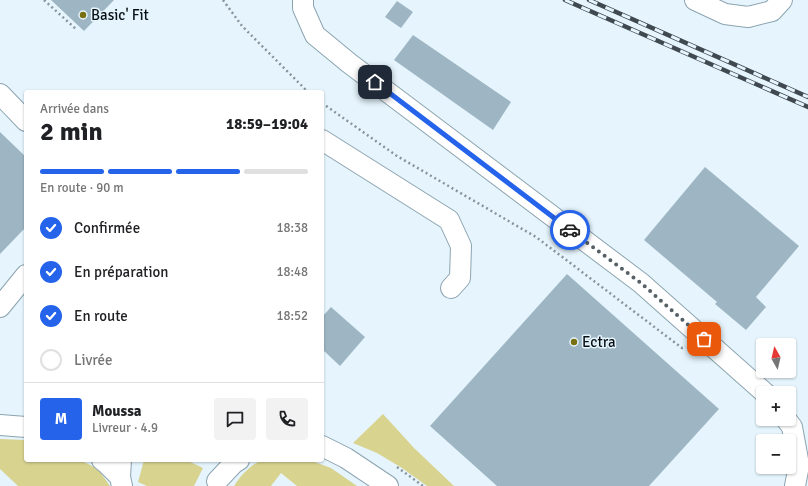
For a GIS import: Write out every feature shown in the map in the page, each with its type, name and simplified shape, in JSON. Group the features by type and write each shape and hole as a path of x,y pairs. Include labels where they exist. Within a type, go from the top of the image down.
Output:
{"street":[{"path":"304,0 303,8 315,35 349,63 641,283 757,386"},
{"path":"694,0 725,14 748,17 772,11 782,0"},
{"path":"0,94 24,119"},
{"path":"324,141 450,220 461,246 460,278 451,288"},
{"path":"0,307 24,277"},
{"path":"0,321 24,292"},
{"path":"791,426 799,465 794,486"},
{"path":"324,447 346,458 388,486"},
{"path":"104,462 121,474"},
{"path":"216,484 218,466 217,462"},
{"path":"216,484 236,462"}],"path":[{"path":"44,0 77,30"},
{"path":"223,0 242,26 306,90"},
{"path":"324,104 397,156 536,236 682,348 704,339"}],"shaded area":[{"path":"383,414 414,448 454,486 427,486 402,468 377,453 353,443"},
{"path":"0,439 24,440 24,462 84,462 98,469 110,486 18,486 0,469"},
{"path":"143,462 190,462 203,468 194,486 147,486 138,482"},
{"path":"260,462 314,462 331,468 357,486 297,486 281,473 271,486 234,486 247,470"}],"building":[{"name":"Basic' Fit","path":"51,0 114,0 84,31"},
{"path":"397,1 413,12 401,28 385,17"},
{"path":"413,35 511,102 493,130 394,60"},
{"path":"0,132 24,155 24,229 0,254"},
{"path":"705,167 799,246 756,297 766,307 746,330 715,304 717,302 644,240"},
{"name":"Ectra","path":"567,274 719,409 649,486 497,486 430,426"},
{"path":"331,307 365,337 340,366 324,351 324,315"}],"railway":[{"path":"565,0 808,107"},
{"path":"589,0 808,97"}],"way so far":[{"path":"570,230 641,283 704,339"}],"place":[{"name":"Basic' Fit","path":"83,15"},
{"name":"Ectra","path":"574,342"}],"route":[{"path":"375,82 570,230"}]}
